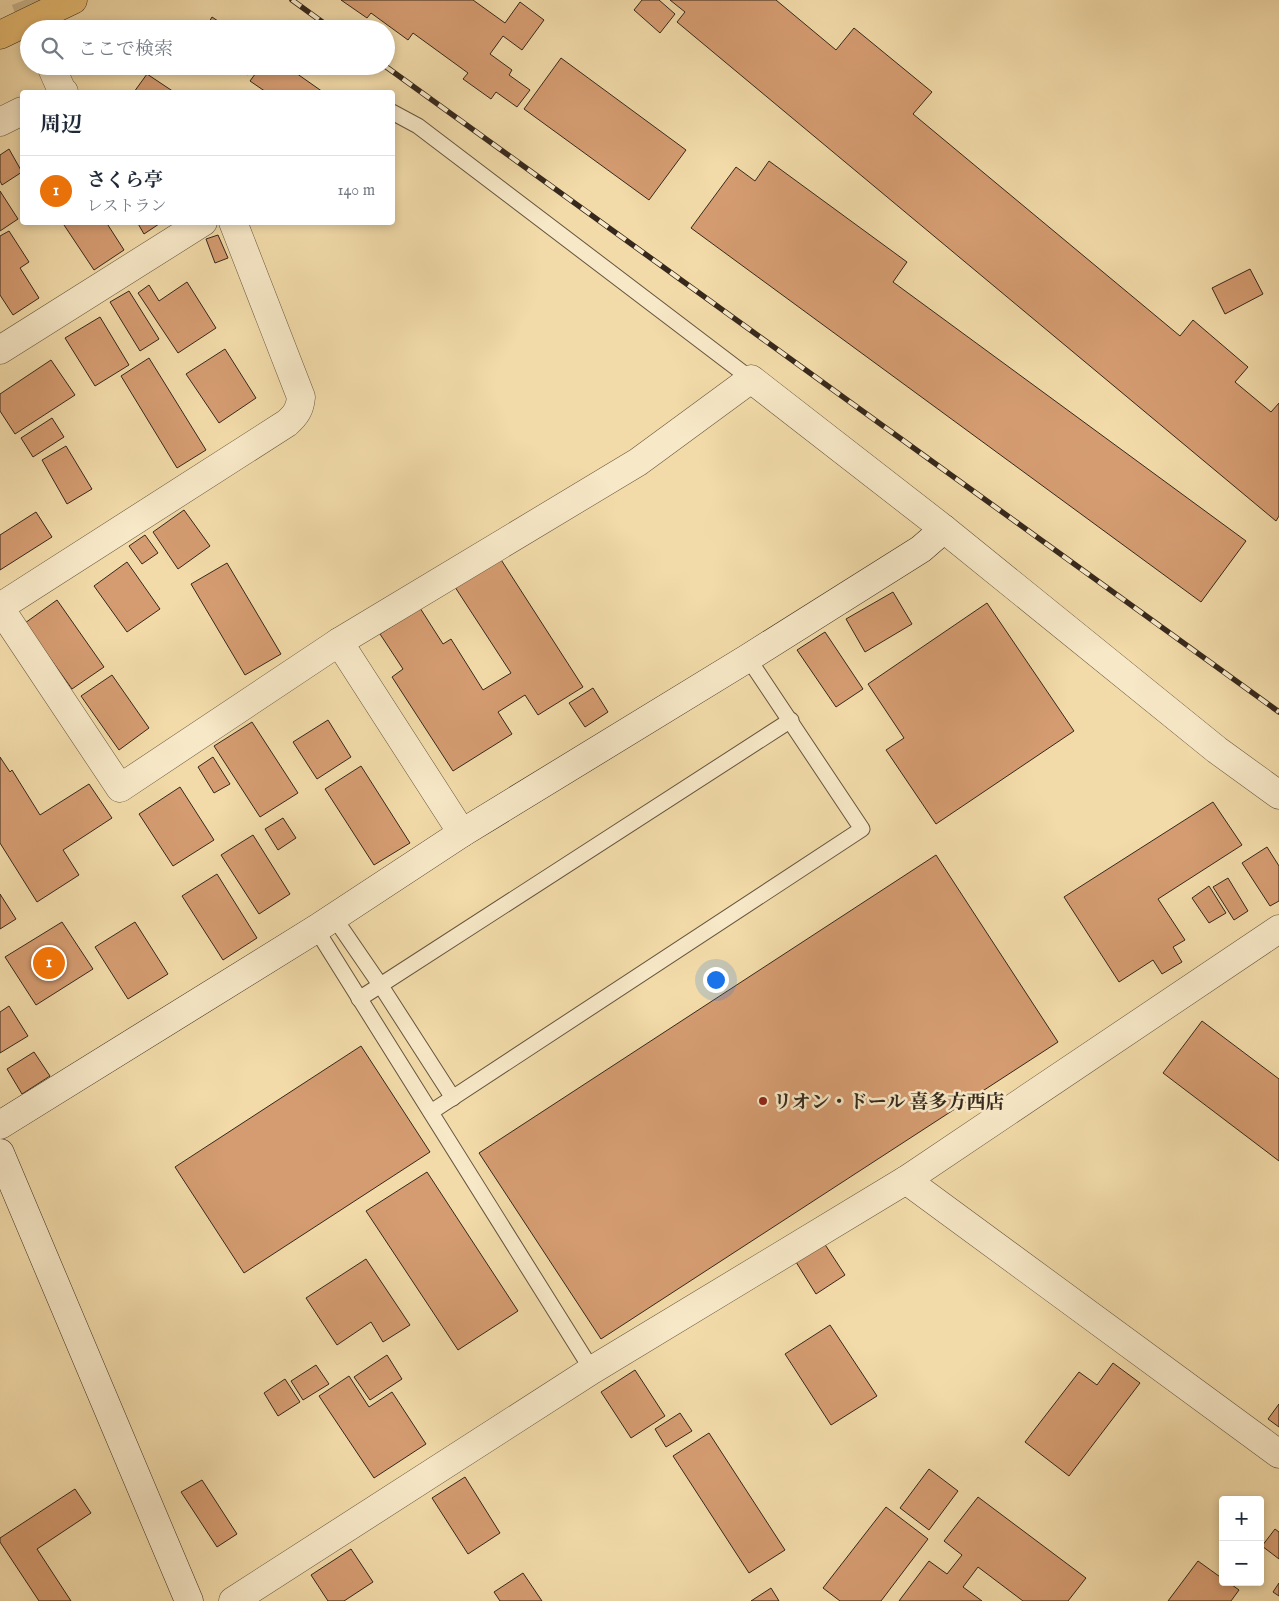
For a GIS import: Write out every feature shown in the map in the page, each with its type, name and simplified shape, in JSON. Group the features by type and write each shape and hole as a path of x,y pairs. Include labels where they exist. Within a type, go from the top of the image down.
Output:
{"main road":[{"path":"31,20 73,0"},
{"path":"0,35 20,25"}],"street":[{"path":"55,75 61,90"},
{"path":"0,122 20,112"},
{"path":"0,350 199,225"},
{"path":"234,225 301,397 296,415 279,428 0,608 120,788 339,642 638,462 751,379 944,529 1217,750 1279,795"},
{"path":"0,1125 324,922 462,833 748,658 921,548 944,529"},
{"path":"339,642 462,833"},
{"path":"232,1601 592,1370 906,1180 1279,929"},
{"path":"0,1153 189,1601"},
{"path":"906,1180 1279,1454"}],"lane":[{"path":"395,114 418,126 751,379"},
{"path":"431,1112 862,830 791,720 748,658"},
{"path":"360,999 791,720"},
{"path":"324,922 380,986 452,1098"},
{"path":"324,922 360,999 592,1370"}],"building":[{"path":"341,0 473,0 505,23 520,2 544,20 522,50 503,36 490,54 512,70 509,75 530,90 517,107 496,92 491,99 463,79 468,73 413,33 408,40 395,31 395,20 381,20 371,13 367,18"},
{"path":"642,0 659,0 675,14 660,33 634,10"},
{"path":"670,0 776,0 836,50 854,28 932,92 913,114 1180,336 1193,320 1248,367 1235,382 1271,412 1279,403 1279,516 1276,521 677,22 685,12"},
{"path":"561,58 686,150 649,200 524,109"},
{"path":"146,75 148,75 171,90 135,90"},
{"path":"254,75 299,75 320,90 263,90 250,81"},
{"path":"9,149 20,168 20,173 2,185 0,181 0,155"},
{"path":"769,161 907,262 893,282 1246,541 1201,602 691,228 736,167 755,181"},
{"path":"0,191 18,219 0,231"},
{"path":"64,225 108,225 124,250 94,270"},
{"path":"139,225 158,225 144,234"},
{"path":"9,231 29,262 20,268 39,298 13,315 0,295 0,236"},
{"path":"218,235 228,258 215,263 206,239"},
{"path":"1250,269 1263,294 1225,314 1212,288"},
{"path":"187,282 216,328 178,353 138,293 149,285 159,301"},
{"path":"129,291 159,339 140,351 110,302"},
{"path":"100,317 129,365 95,386 65,338"},
{"path":"225,349 256,398 219,423 186,374"},
{"path":"149,358 206,450 177,468 121,376"},
{"path":"51,360 75,395 15,434 0,411 0,394"},
{"path":"52,418 64,437 33,457 21,438"},
{"path":"66,446 92,489 67,504 42,460"},
{"path":"184,510 210,546 178,569 153,532"},
{"path":"36,512 52,537 0,570 0,535"},
{"path":"145,535 158,553 142,564 129,546"},
{"path":"498,555 583,687 538,715 525,695 498,712 512,734 453,771 392,677 403,669 380,634 420,608 443,644 451,639 483,690 511,673 453,584"},
{"path":"127,562 160,609 127,632 94,586"},
{"path":"227,563 281,654 245,675 191,584"},
{"path":"893,592 912,624 865,652 846,619"},
{"path":"57,600 104,667 72,689 25,623"},
{"path":"987,603 1074,731 936,824 886,750 904,738 868,684"},
{"path":"825,632 863,689 836,707 797,650"},
{"path":"112,675 149,728 119,750 81,696"},
{"path":"593,688 608,712 585,727 569,703"},
{"path":"328,720 351,757 317,779 293,742"},
{"path":"252,722 298,793 260,817 214,746"},
{"path":"0,757 10,772 12,770 40,815 89,784 112,818 63,850 79,875 37,902 0,843"},
{"path":"213,757 230,784 214,793 198,767"},
{"path":"361,766 410,843 374,865 325,789"},
{"path":"180,787 214,840 173,866 139,814"},
{"path":"1213,802 1242,845 1158,899 1185,940 1173,947 1182,962 1162,974 1153,960 1119,982 1064,897"},
{"path":"283,818 296,838 278,850 265,829"},
{"path":"253,835 290,894 259,914 221,855"},
{"path":"1267,847 1279,866 1279,901 1270,906 1242,863"},
{"path":"936,855 1058,1042 601,1339 479,1153"},
{"path":"217,874 257,938 223,960 182,896"},
{"path":"1228,878 1248,911 1234,920 1213,887"},
{"path":"1209,886 1226,913 1209,923 1192,898"},
{"path":"0,894 16,919 0,929"},
{"path":"62,922 93,969 36,1005 5,957"},
{"path":"135,922 168,974 128,999 95,947"},
{"path":"9,1006 28,1036 0,1053 0,1012"},
{"path":"1202,1021 1279,1079 1279,1161 1163,1073"},
{"path":"361,1046 430,1152 244,1273 175,1167"},
{"path":"34,1052 50,1076 22,1094 7,1069"},
{"path":"427,1172 518,1311 458,1350 366,1211"},
{"path":"824,1243 845,1275 816,1294 796,1262"},
{"path":"366,1259 410,1325 383,1342 371,1322 337,1345 306,1298"},
{"path":"830,1325 877,1396 831,1425 785,1354"},
{"path":"387,1355 402,1379 370,1400 354,1377"},
{"path":"1113,1363 1140,1383 1069,1476 1025,1442 1079,1372 1097,1385"},
{"path":"316,1365 329,1384 303,1400 291,1381"},
{"path":"635,1370 665,1416 631,1438 601,1392"},
{"path":"349,1376 369,1407 392,1392 426,1444 374,1478 319,1396"},
{"path":"285,1379 300,1402 278,1416 264,1393"},
{"path":"1279,1404 1279,1427 1268,1419"},
{"path":"680,1413 692,1431 666,1447 655,1429"},
{"path":"709,1433 785,1550 749,1573 673,1456"},
{"path":"929,1469 958,1491 929,1530 900,1508"},
{"path":"465,1477 500,1533 468,1554 432,1498"},
{"path":"202,1480 237,1534 217,1547 181,1492"},
{"path":"75,1489 91,1513 37,1549 71,1601 39,1601 0,1542 0,1538"},
{"path":"978,1497 1086,1578 1068,1601 1023,1601 978,1567 963,1587 982,1601 899,1601 929,1561 947,1574 962,1555 944,1541"},
{"path":"886,1507 928,1539 881,1601 840,1601 823,1588"},
{"path":"1275,1529 1279,1532 1279,1559 1264,1548 1264,1543"},
{"path":"351,1549 373,1582 344,1601 328,1601 311,1575"},
{"path":"1198,1561 1219,1576 1219,1586 1234,1586 1239,1590 1231,1601 1168,1601"},
{"path":"523,1573 542,1601 500,1601 494,1592"},
{"path":"1279,1583 1279,1596 1273,1592"},
{"path":"771,1588 779,1601 751,1601"}],"tunnel":[{"path":"25,0 33,20"}],"railway":[{"path":"292,0 320,20"},
{"path":"395,73 1279,712"}],"place":[{"name":"さくら亭","path":"49,963"},
{"name":"リオン・ドール 喜多方西店","path":"763,1101"}]}
